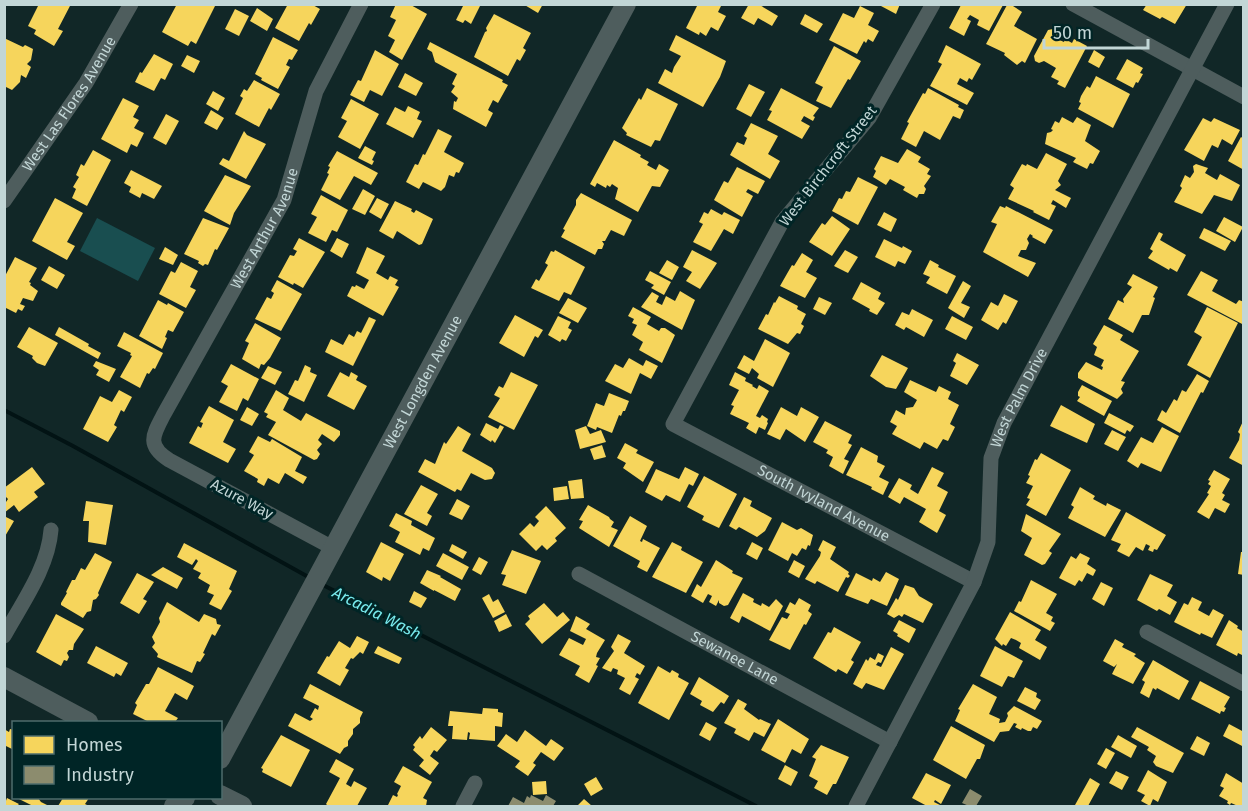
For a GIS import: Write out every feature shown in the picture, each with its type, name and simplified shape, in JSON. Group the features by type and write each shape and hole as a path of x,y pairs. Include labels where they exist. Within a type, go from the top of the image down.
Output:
{"street":[{"name":"West Las Flores Avenue","path":"4,201 86,83 131,4"},
{"name":"West Arthur Avenue","path":"154,446 153,433 284,200 316,91 361,4"},
{"name":"West Longden Avenue","path":"222,755 626,4"},
{"name":"West Birchcroft Street","path":"673,424 782,222 869,118 933,4"},
{"path":"1073,4 1244,97"},
{"name":"West Palm Drive","path":"856,807 974,582 988,542 991,458 1004,423 1227,4"},
{"name":"South Ivyland Avenue","path":"673,424 974,582"},
{"name":"Azure Way","path":"154,446 168,460 333,548"},
{"path":"4,636 43,564 50,547 51,530"},
{"name":"Sewanee Lane","path":"579,574 890,742"},
{"path":"1147,632 1244,684"},
{"path":"4,677 84,721"},
{"path":"463,807 475,783"},
{"path":"222,796 242,807"}],"shaded area":[{"path":"97,218 155,248 138,281 80,251"}],"building: Homes":[{"path":"39,4 71,4 58,29 63,31 54,46 34,34 36,30 28,26"},
{"path":"177,4 216,4 196,44 191,41 188,46 162,32"},
{"path":"288,4 311,4 320,9 299,41 275,28"},
{"path":"396,4 409,4 427,14 402,60 389,52 395,40 388,36 396,20 390,17"},
{"path":"464,4 481,4 471,24 465,20 463,23 456,20"},
{"path":"523,4 543,4 538,13"},
{"path":"698,4 722,4 718,12 726,16 718,31 711,27 706,36 686,28"},
{"path":"749,4 758,4 778,16 772,26 758,18 754,25 741,18"},
{"path":"882,4 900,4 896,14 881,6"},
{"path":"1147,4 1187,4 1175,24 1143,10"},
{"path":"961,5 1003,5 989,31 977,25 979,20 970,15 967,19 971,21 964,36 949,28"},
{"path":"1007,5 1022,12 1014,26 1037,39 1025,63 1022,61 1017,65 1004,55 1005,53 986,44"},
{"path":"860,6 874,13 868,25 879,31 873,42 868,39 866,43 864,41 857,54 829,40 843,13 854,18"},
{"path":"257,8 273,19 267,31 250,21"},
{"path":"235,9 249,16 239,36 225,29"},
{"path":"494,14 531,33 523,48 526,50 520,61 517,59 508,76 474,57"},
{"path":"805,14 823,24 817,33 800,24"},
{"path":"1048,30 1058,31 1057,39 1064,42 1065,39 1072,43 1074,39 1087,46 1065,88 1051,77 1056,68 1044,61 1039,63 1035,61 1034,56"},
{"path":"676,35 726,61 703,107 658,83 665,69 672,73 681,56 669,50"},
{"path":"273,37 298,50 292,60 289,59 286,65 290,67 278,89 255,74"},
{"path":"4,38 33,49 31,60 27,64 31,67 26,78 21,75 20,82 12,90 4,86"},
{"path":"430,42 503,80 502,82 508,85 498,103 493,100 488,110 493,113 486,127 453,109 454,101 456,102 458,98 451,92 455,86 452,84 457,74 435,62 432,52 427,49"},
{"path":"946,45 981,64 972,80 969,78 967,82 960,78 957,84 974,93 967,105 930,86 942,64 938,62"},
{"path":"834,46 861,61 831,108 816,101 823,87 815,83"},
{"path":"375,50 399,64 382,96 370,90 364,102 350,95 358,80 361,81"},
{"path":"1094,50 1105,57 1099,68 1088,62"},
{"path":"154,54 173,64 165,80 161,78 154,91 135,82"},
{"path":"187,55 200,61 194,73 181,66"},
{"path":"1127,59 1143,68 1140,73 1143,74 1133,88 1116,79"},
{"path":"405,73 423,83 416,96 398,87"},
{"path":"1096,76 1130,94 1113,128 1078,109 1081,96 1087,86 1090,88"},
{"path":"254,80 280,94 259,127 235,114 243,98 240,96 244,89 247,91"},
{"path":"749,84 765,92 751,117 736,109"},
{"path":"647,88 678,104 660,141 655,140 651,147 626,135 627,133 622,128"},
{"path":"781,88 819,108 813,116 815,117 813,121 804,116 801,121 810,126 802,139 767,120 772,111 769,110"},
{"path":"928,88 964,110 960,119 953,116 940,140 924,131 916,147 901,139 909,123 907,122"},
{"path":"213,91 225,98 218,111 206,104"},
{"path":"123,98 139,106 133,117 139,120 134,128 144,133 137,147 131,144 127,153 101,139"},
{"path":"351,99 379,114 360,149 338,137 347,121 341,118"},
{"path":"408,106 420,112 417,119 422,121 413,138 386,124 395,107 405,112"},
{"path":"211,110 224,118 217,130 204,123"},
{"path":"166,114 179,121 166,145 153,138"},
{"path":"1062,117 1073,123 1077,117 1091,125 1085,141 1100,151 1093,164 1090,163 1087,169 1073,162 1076,158 1045,144 1047,133 1053,130 1051,129 1055,121 1059,123"},
{"path":"1203,118 1211,122 1214,118 1240,130 1232,145 1222,139 1218,148 1212,145 1204,161 1184,150"},
{"path":"751,123 778,136 768,154 780,161 770,179 730,155 737,142 744,145 747,138 744,136"},
{"path":"438,129 452,136 444,152 464,163 454,177 449,175 441,191 423,182 419,189 406,182 415,164 418,165 423,154 425,155"},
{"path":"244,131 247,135 266,144 246,179 219,164 223,158 229,161"},
{"path":"1241,137 1244,139 1244,170 1228,161"},
{"path":"614,140 641,155 640,157 649,162 647,165 656,170 659,164 669,170 660,187 652,186 638,212 615,199 618,188 612,184 610,187 607,185 606,188 597,183 595,187 590,184"},
{"path":"365,146 376,152 372,165 358,158"},
{"path":"907,149 921,157 918,162 930,169 927,174 931,176 924,186 926,189 924,194 919,194 917,198 903,190 905,187 890,179 886,185 873,177 876,171 874,169 881,156 898,163"},
{"path":"93,150 111,160 87,206 72,198 76,189 73,187 79,177 76,175 81,164 84,166"},
{"path":"337,151 378,173 371,185 354,176 340,200 321,190 329,174 327,173 330,167 328,166"},
{"path":"1046,153 1067,164 1058,181 1061,185 1055,190 1071,198 1066,208 1053,200 1051,204 1056,206 1049,220 1008,199 1014,188 1010,185 1022,164 1037,169"},
{"path":"1196,164 1208,168 1205,173 1217,180 1220,174 1240,185 1232,201 1214,195 1202,214 1174,202 1182,188 1180,186 1185,175 1190,178 1194,172 1193,166"},
{"path":"737,167 765,181 758,194 748,189 746,192 753,196 742,217 714,200 724,181 728,183"},
{"path":"131,170 162,186 154,199 142,193 140,198 129,192 131,187 124,183"},
{"path":"225,175 251,186 234,213 230,225 204,211"},
{"path":"858,177 878,187 858,225 832,211 839,198 842,199 846,191 850,192"},
{"path":"363,189 375,196 365,215 352,209"},
{"path":"581,193 632,220 624,236 611,230 605,241 602,241 604,244 602,249 598,249 595,255 561,237"},
{"path":"321,195 348,210 337,232 332,230 326,242 308,233 317,217 311,214"},
{"path":"55,198 83,213 67,242 75,246 67,260 32,241"},
{"path":"377,198 389,204 381,219 369,212"},
{"path":"395,201 412,209 414,213 416,210 433,219 422,244 419,245 397,231 393,239 379,231"},
{"path":"1000,206 1005,208 1006,206 1053,230 1045,244 1030,234 1026,250 1021,250 1018,256 1036,263 1028,277 983,252 997,224 991,222"},
{"path":"711,209 722,215 724,212 740,220 733,234 724,229 711,251 693,242 703,224 699,222 704,212 708,214"},
{"path":"884,212 897,219 891,232 877,225"},
{"path":"832,216 850,229 832,256 809,242 822,223 825,225"},
{"path":"1224,217 1243,227 1235,242 1216,231"},
{"path":"203,218 229,228 217,250 215,249 208,265 203,266 198,263 199,261 184,254"},
{"path":"1204,228 1231,241 1225,251 1199,238"},
{"path":"1159,232 1163,234 1160,240 1186,255 1177,272 1148,258 1153,251 1150,249"},
{"path":"299,238 325,252 303,288 278,277 290,255 294,256 297,251 293,249"},
{"path":"337,238 349,244 342,258 330,251"},
{"path":"884,239 912,251 905,264 898,261 895,267 875,257"},
{"path":"165,247 178,255 173,265 159,259"},
{"path":"367,247 385,256 376,273 388,280 390,276 398,280 395,285 399,287 383,316 347,296 352,286 356,285 364,289 369,280 356,273"},
{"path":"555,250 585,267 571,295 564,292 559,301 531,288 536,279 539,281 548,265 545,263 551,251"},
{"path":"692,250 717,263 700,289 686,281 692,272 683,267"},
{"path":"845,250 858,257 848,273 834,266"},
{"path":"802,253 813,260 806,272 817,278 805,298 780,286"},
{"path":"15,257 37,268 29,282 38,291 33,301 23,298 20,304 25,306 22,311 18,309 16,313 4,307 4,278"},
{"path":"667,260 679,267 672,280 659,273"},
{"path":"930,260 956,276 947,294 926,283 930,277 923,274"},
{"path":"181,262 198,271 190,287 196,290 186,308 159,294 171,271 175,273"},
{"path":"49,266 65,275 57,289 41,280"},
{"path":"650,271 671,282 664,295 651,288 654,285 645,280"},
{"path":"1201,271 1218,280 1212,291 1236,304 1239,300 1244,302 1244,325 1187,295"},
{"path":"1133,274 1158,287 1149,315 1142,315 1133,333 1108,319 1118,300 1124,303 1123,299 1132,287 1127,284"},
{"path":"277,280 302,294 281,331 255,319 267,297 271,299 274,293 271,291"},
{"path":"963,281 971,286 961,303 970,307 964,318 948,308"},
{"path":"861,282 881,293 878,299 885,303 877,315 852,299"},
{"path":"680,291 695,300 682,330 641,307 652,292 659,296 656,302 662,305 666,296 675,301"},
{"path":"1004,294 1018,301 1006,324 1003,322 998,330 981,320 991,302 998,306"},
{"path":"779,296 798,306 797,309 806,314 801,324 804,326 800,334 797,333 788,344 758,329"},
{"path":"819,297 832,303 825,315 813,309"},
{"path":"568,298 587,308 578,323 559,313"},
{"path":"158,300 184,312 173,332 168,330 162,349 139,336"},
{"path":"633,307 651,317 647,324 659,331 665,328 675,335 662,363 639,350 643,342 632,335 637,325 632,323 634,319 628,316"},
{"path":"1207,307 1238,323 1210,378 1187,365 1202,337 1194,332"},
{"path":"912,309 933,320 924,337 906,327 904,330 895,325 902,312 909,315"},
{"path":"515,315 543,330 538,338 535,336 524,357 499,343"},
{"path":"558,316 571,322 568,328 572,330 566,341 562,339 560,342 548,335"},
{"path":"952,316 973,327 966,340 945,329"},
{"path":"369,317 376,320 353,366 325,352 331,339 343,345 349,334 354,337 357,331 361,333"},
{"path":"255,323 281,338 270,358 264,365 261,364 259,369 242,359 249,343 245,341"},
{"path":"1104,325 1123,335 1120,340 1139,351 1121,381 1125,382 1121,389 1123,393 1117,399 1078,378 1078,373 1086,362 1102,370 1104,360 1094,355 1097,347 1093,344"},
{"path":"29,327 58,343 45,366 37,363 32,358 33,356 17,347"},
{"path":"59,327 101,353 98,359 55,335"},
{"path":"124,332 163,353 155,369 147,373 140,388 120,377 132,356 131,353 117,346"},
{"path":"765,339 790,353 773,387 757,378 759,374 752,368 749,374 737,368 744,355 754,361"},
{"path":"957,353 979,365 967,385 950,376 956,363 953,361"},
{"path":"882,355 908,368 896,389 886,387 870,376"},
{"path":"629,358 643,366 646,360 658,366 651,379 640,373 631,394 605,381 615,364 623,368"},
{"path":"96,361 116,369 109,382 96,375 99,370 93,366"},
{"path":"231,364 259,379 248,401 243,398 237,411 219,402 228,386 221,382"},
{"path":"305,365 311,368 310,372 317,375 304,402 288,394 295,380 298,381"},
{"path":"268,366 282,372 275,385 261,378"},
{"path":"340,372 349,377 351,372 358,376 356,380 367,386 354,410 327,396"},
{"path":"511,372 538,385 514,430 488,417 500,398 494,395 499,386 503,388"},
{"path":"735,372 746,378 745,381 757,389 759,385 769,391 756,416 760,418 762,415 768,419 768,423 765,430 759,427 756,434 746,428 749,423 730,414 734,406 731,405 739,390 729,385"},
{"path":"1197,374 1209,381 1180,433 1157,420 1162,410 1166,413 1174,399 1177,401 1182,390 1186,392"},
{"path":"910,380 936,392 939,386 951,392 948,399 959,405 950,424 955,427 948,441 943,439 937,449 924,442 920,449 892,434 897,426 890,422 896,410 905,415 906,408 913,407 917,400 904,392"},
{"path":"1082,385 1112,401 1104,416 1077,401"},
{"path":"119,390 132,397 124,412 121,410 114,425 117,427 108,442 83,429 100,396 112,402"},
{"path":"276,390 289,398 283,410 301,421 306,413 340,431 340,435 334,442 322,434 318,440 322,444 317,450 320,454 317,459 314,460 268,435 276,422 266,417 268,414 264,412"},
{"path":"609,393 629,401 625,411 621,416 619,415 612,433 587,426 596,403 604,406"},
{"path":"1061,405 1095,424 1087,443 1050,426"},
{"path":"209,406 234,420 223,442 236,449 228,463 189,443 198,426 201,428 203,423 200,422"},
{"path":"247,407 259,414 252,426 240,420"},
{"path":"781,407 797,416 801,407 819,417 805,442 786,429 780,440 767,434"},
{"path":"1109,413 1134,426 1130,432 1127,430 1125,434 1104,423"},
{"path":"1244,419 1244,466 1229,458 1239,440 1238,432"},
{"path":"825,421 852,435 848,443 852,445 844,459 849,461 843,474 829,466 833,457 826,453 828,450 813,442"},
{"path":"486,423 498,429 500,425 504,427 495,443 480,435"},
{"path":"458,426 471,434 462,451 492,468 495,473 492,479 485,480 471,473 461,491 457,489 455,492 418,472 425,459 435,464 444,442 446,444"},
{"path":"586,426 590,434 601,430 606,442 580,449 575,430"},
{"path":"1162,427 1179,436 1161,472 1141,463 1138,468 1127,461 1141,437 1153,443"},
{"path":"1112,430 1126,437 1118,451 1104,444"},
{"path":"258,436 270,442 272,439 302,457 295,471 307,477 303,484 285,473 279,484 268,478 264,486 257,482 258,479 244,471 254,455 249,452"},
{"path":"625,443 638,450 636,453 654,462 643,482 623,468 626,463 617,458"},
{"path":"602,445 606,457 594,460 590,449"},
{"path":"861,447 878,456 877,462 885,466 879,477 889,482 883,495 871,489 872,487 846,475"},
{"path":"1041,453 1071,470 1046,516 1026,505 1033,486 1026,483 1030,476 1028,475 1035,459 1037,460"},
{"path":"32,467 45,484 34,492 38,497 19,512 14,505 4,513 4,505 8,499 4,495 4,488"},
{"path":"685,467 699,474 693,486 689,484 680,502 666,495 662,501 645,492 656,469 679,479"},
{"path":"932,467 944,473 937,486 948,492 939,511 946,515 937,533 919,522 926,509 904,497 900,504 888,497 899,478 912,485 910,489 918,494"},
{"path":"1214,470 1230,479 1222,493 1225,495 1222,500 1230,504 1225,513 1215,508 1209,519 1197,512 1209,494 1207,493 1211,486 1208,480"},
{"path":"704,476 737,494 719,528 702,520 704,516 687,507"},
{"path":"582,479 584,498 571,499 568,481"},
{"path":"421,485 438,494 427,513 432,516 427,526 404,514"},
{"path":"567,486 569,499 554,501 553,488"},
{"path":"1080,487 1095,496 1093,499 1121,510 1105,537 1068,518 1074,507 1071,505"},
{"path":"744,497 752,501 750,506 772,518 765,531 757,537 739,527 736,530 729,526"},
{"path":"457,499 470,506 462,520 449,514"},
{"path":"86,501 113,505 106,545 88,542 89,521 83,521"},
{"path":"588,505 609,517 614,522 611,527 618,530 609,547 579,528 583,521 579,520"},
{"path":"546,506 566,528 547,550 542,545 536,551 519,534 530,523 534,527 539,521 535,517"},
{"path":"1126,512 1166,535 1157,550 1154,549 1153,552 1148,550 1150,546 1146,544 1143,551 1136,547 1129,557 1117,551 1121,544 1111,540"},
{"path":"396,513 412,521 411,525 435,538 429,551 423,548 420,555 395,542 400,532 389,526"},
{"path":"1026,514 1061,534 1049,551 1052,553 1045,564 1042,565 1024,555 1032,538 1021,531"},
{"path":"4,516 14,521 4,538"},
{"path":"630,516 647,526 640,541 642,542 643,539 660,548 647,572 637,567 640,561 613,546"},
{"path":"782,522 797,530 801,528 813,535 810,546 808,545 806,550 802,548 797,556 792,553 788,561 768,550"},
{"path":"823,540 836,547 830,559 849,572 850,576 846,577 838,592 817,581 815,584 805,579 820,556 821,552 818,550"},
{"path":"381,542 404,554 390,581 383,577 382,581 366,572"},
{"path":"672,542 682,547 681,550 703,562 686,593 652,577"},
{"path":"752,542 763,548 757,560 746,554"},
{"path":"184,543 237,571 229,589 232,591 221,610 209,604 214,595 207,592 210,585 198,578 201,573 193,569 198,561 196,559 192,565 177,557"},
{"path":"452,544 467,552 463,559 449,551"},
{"path":"512,550 541,561 526,594 502,585 506,575 501,574"},
{"path":"1241,552 1244,552 1244,575 1238,574"},
{"path":"95,553 112,562 99,595 93,600 91,611 87,612 83,618 61,603 72,580 75,580 81,568 85,570"},
{"path":"443,553 469,567 462,580 436,566"},
{"path":"1080,553 1090,558 1087,564 1096,570 1093,576 1087,573 1082,582 1079,580 1075,586 1059,578 1071,556 1076,559"},
{"path":"479,557 488,562 481,575 472,570"},
{"path":"716,560 733,571 732,573 743,578 728,605 724,606 719,603 719,600 716,606 709,602 712,596 708,594 703,603 691,596 697,584 701,587"},
{"path":"794,560 805,566 799,578 788,572"},
{"path":"163,567 183,578 177,589 151,575"},
{"path":"427,570 461,589 455,601 420,583"},
{"path":"886,572 899,579 887,606 871,599 868,604 845,595 856,573 872,581 873,578 880,582"},
{"path":"137,573 154,582 143,599 147,601 139,614 120,603"},
{"path":"1150,574 1173,585 1167,596 1177,602 1170,615 1137,600"},
{"path":"1031,580 1057,594 1046,613 1053,617 1051,621 1055,623 1050,631 1014,611 1019,601 1021,602"},
{"path":"1101,582 1113,588 1104,606 1092,599"},
{"path":"905,585 914,588 919,596 933,604 923,623 904,614 902,617 899,615 894,618 887,614 896,598 898,600"},
{"path":"414,591 427,598 421,608 409,602"},
{"path":"743,593 761,606 762,603 769,607 776,599 783,606 770,631 742,616 739,623 730,618"},
{"path":"489,594 493,602 498,599 505,612 493,618 482,598"},
{"path":"1192,597 1202,602 1198,610 1209,616 1213,609 1224,615 1212,638 1201,633 1200,635 1174,622 1184,603 1188,605"},
{"path":"799,598 811,605 808,611 812,614 790,650 769,640 782,617 787,619 790,614 785,612 790,602 795,605"},
{"path":"167,602 199,622 204,614 216,619 217,624 221,625 215,636 212,634 203,653 205,654 200,662 197,661 192,673 157,657 158,654 152,647 155,643 152,637"},
{"path":"544,603 557,617 563,612 570,620 542,644 525,624 530,619 528,616"},
{"path":"1010,612 1041,630 1035,640 1047,647 1040,660 1019,648 1021,643 1016,640 1011,638 1006,646 1003,644 1002,646 995,639"},
{"path":"56,614 84,629 74,644 73,650 67,653 69,657 67,661 64,660 61,666 36,652"},
{"path":"506,614 512,626 499,632 494,621"},
{"path":"576,616 590,624 586,629 605,640 597,653 596,657 600,658 596,665 598,666 589,683 575,675 580,666 559,655 569,638 583,645 586,639 570,631"},
{"path":"899,620 916,629 909,643 893,631"},
{"path":"1229,620 1244,632 1244,656 1238,653 1237,656 1216,645"},
{"path":"834,627 861,642 851,660 854,662 847,674 838,669 836,672 813,658 828,632 831,633"},
{"path":"618,634 631,641 624,653 645,666 640,675 637,673 635,677 639,679 630,695 619,689 625,678 617,674 618,670 613,668 611,672 602,668 614,651 611,647"},
{"path":"357,636 369,642 363,654 360,652 353,659 351,658 345,668 349,670 340,686 317,673 339,641 350,648"},
{"path":"1115,639 1124,644 1122,647 1136,654 1134,656 1145,663 1133,684 1112,674 1117,664 1114,667 1103,661"},
{"path":"96,646 128,663 121,676 116,673 114,677 87,663"},
{"path":"378,646 402,658 399,664 374,653"},
{"path":"995,646 1023,661 1014,678 1008,676 1002,687 980,676"},
{"path":"891,647 904,654 884,690 866,683 862,689 853,684 866,659 868,661 870,657 875,660 878,653 884,656 881,663 878,662 876,665 881,667"},
{"path":"1153,660 1189,681 1179,700 1157,688 1156,690 1153,688 1149,698 1140,693 1145,682 1142,680"},
{"path":"658,666 670,673 672,670 679,674 678,677 689,683 669,720 638,703"},
{"path":"158,667 194,686 187,700 175,693 165,711 178,718 176,721 147,721 133,714 137,705 135,703 146,684 149,684"},
{"path":"699,677 729,696 724,704 721,702 713,712 700,705 702,701 690,694"},
{"path":"1200,681 1230,697 1224,707 1226,708 1224,712 1221,711 1220,714 1191,699"},
{"path":"310,684 363,712 360,723 353,729 348,746 340,754 288,726 295,713 310,721 313,719 310,717 315,708 318,710 319,706 303,698"},
{"path":"973,684 997,697 989,714 1000,719 999,723 1005,722 1007,713 1014,706 1042,721 1037,729 1033,727 1031,731 1022,728 1021,730 1015,727 1017,724 1014,723 1009,731 1000,732 994,742 955,721 960,710 958,709"},
{"path":"1025,687 1037,693 1036,697 1041,700 1035,710 1017,701"},
{"path":"738,699 747,704 744,709 759,720 771,724 764,737 754,732 749,741 734,733 736,729 724,723"},
{"path":"483,708 498,709 498,712 503,713 502,727 495,726 495,741 469,739 470,733 468,732 467,740 452,739 453,726 448,726 450,711 482,714"},
{"path":"778,719 809,739 801,754 792,749 785,763 761,750"},
{"path":"706,722 717,728 710,741 699,735"},
{"path":"1229,724 1244,732 1244,747 1223,736"},
{"path":"951,726 985,745 980,759 977,759 966,779 933,760"},
{"path":"431,727 447,740 437,752 434,750 430,756 439,763 430,775 419,766 424,760 413,750 415,747 413,745 420,736 422,739"},
{"path":"1137,727 1184,753 1173,773 1156,766 1153,762 1156,756 1147,750 1149,747 1131,737"},
{"path":"4,729 9,732 12,730 12,749 4,745"},
{"path":"525,730 546,746 551,739 564,748 554,761 541,752 528,776 515,767 520,761 497,746 506,734 517,742"},
{"path":"281,735 310,750 291,787 262,772 261,768"},
{"path":"1118,735 1137,746 1131,758 1111,747"},
{"path":"1197,736 1210,743 1204,756 1190,749"},
{"path":"821,745 849,757 836,784 833,784 827,795 814,788 818,781 809,776 816,759 812,757"},
{"path":"1106,748 1115,753 1106,769 1097,764"},
{"path":"336,759 354,769 346,784 351,787 354,781 367,788 357,806 328,806 326,804 340,778 329,772"},
{"path":"785,765 798,772 791,786 778,779"},
{"path":"403,766 432,782 423,798 427,800 426,806 388,805 393,795 397,797 398,795 401,786 394,782"},
{"path":"1148,770 1167,782 1158,802 1153,799 1150,806 1141,801 1145,795 1137,791"},
{"path":"1116,771 1129,777 1122,790 1109,783"},
{"path":"926,773 951,785 941,804 935,800 934,802 942,806 927,806 912,798"},
{"path":"1226,773 1244,784 1244,806 1231,803 1230,805 1228,801 1219,796 1224,788 1220,786"},
{"path":"596,777 603,789 591,796 584,784"},
{"path":"1090,778 1100,784 1088,806 1075,805"},
{"path":"546,781 547,794 533,795 532,782"},
{"path":"7,798 19,804 4,806"},
{"path":"19,799 39,799 49,806 33,806"},
{"path":"62,799 88,799 85,804 89,806 58,806"},
{"path":"584,799 592,806 577,806"}],"building: Industry":[{"path":"970,789 982,796 976,806 962,803"},
{"path":"531,795 543,801 546,795 556,801 553,806 508,806 513,797 524,803 527,796 530,798"}],"waterway":[{"name":"Arcadia Wash","path":"4,410 312,579"},
{"name":"Arcadia Wash","path":"321,584 756,806"}]}
